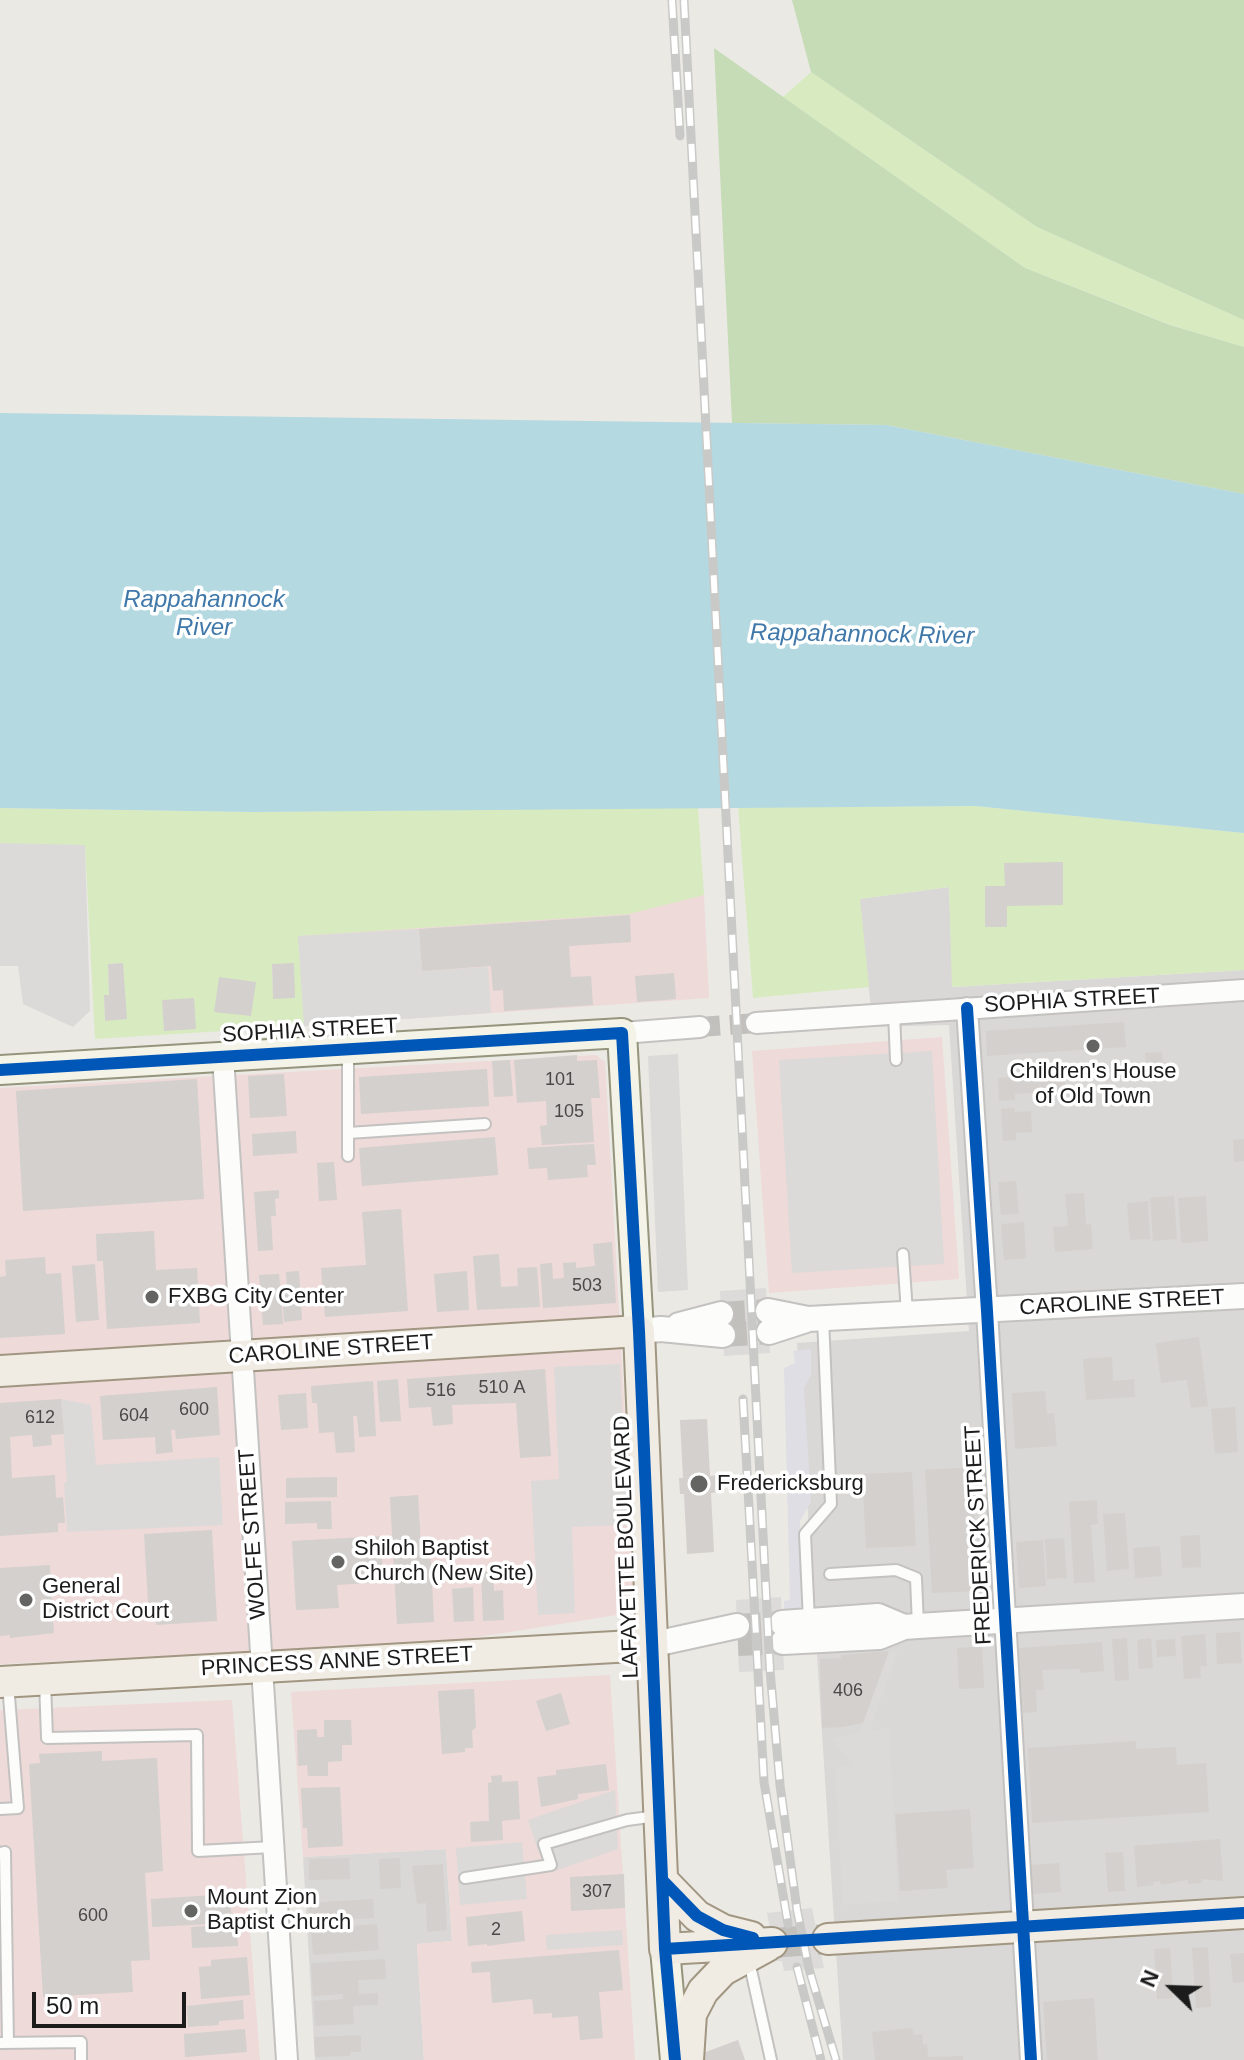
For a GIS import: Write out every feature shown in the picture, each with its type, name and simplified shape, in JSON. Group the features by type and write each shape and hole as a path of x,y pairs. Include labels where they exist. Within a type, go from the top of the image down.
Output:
{"main road":[{"name":"SOPHIA STREET","path":"0,1070 622,1033"},
{"name":"LAFAYETTE BOULEVARD","path":"622,1033 650,1330 662,1643 659,1816 669,2015 675,2060"},
{"name":"CAROLINE STREET","path":"0,1371 650,1330"},
{"name":"PRINCESS ANNE STREET","path":"4,1682 662,1643"},
{"path":"662,1880 697,1916 760,1950"},
{"path":"828,1939 1244,1913"},
{"path":"665,1949 760,1950"},
{"path":"688,2060 691,2014 703,1991 723,1970 760,1950"},
{"path":"655,2060 656,2048 669,2015"}],"street":[{"name":"SOPHIA STREET","path":"756,1023 1244,990"},
{"name":"FREDERICK STREET","path":"967,1008 1031,2060"},
{"name":"SOPHIA STREET","path":"622,1033 700,1027"},
{"name":"WOLFE STREET","path":"223,1056 287,2060"},
{"name":"CAROLINE STREET","path":"768,1322 1244,1296"},
{"name":"CAROLINE STREET","path":"650,1330 722,1325"},
{"path":"911,1626 878,1616 809,1621 783,1632 879,1637 911,1626 1244,1606"},
{"name":"PRINCESS ANNE STREET","path":"662,1643 737,1635"}],"lane":[{"path":"894,1013 896,1060"},
{"path":"348,1049 348,1156"},
{"path":"348,1133 485,1124"},
{"path":"903,1254 907,1315"},
{"path":"809,1621 805,1534 831,1504 815,1319"},
{"path":"830,1574 896,1570 916,1578 911,1626"},
{"path":"45,1679 47,1738 197,1735 198,1851 273,1847"},
{"path":"0,1809 18,1808 4,1682"},
{"path":"465,1878 551,1865 544,1844 623,1821 659,1816"},
{"path":"0,1853 5,1852 4,2043 81,2042 81,2060"},
{"path":"760,1950 771,2060"}],"shaded area":[{"path":"0,843 85,845 90,1011 73,1027 23,1004 18,966 0,966"},
{"path":"949,887 953,987 1244,970 1244,2060 843,2060 797,1343 969,1331 949,1025 873,1027 859,899"},
{"path":"704,895 709,998 304,1026 298,936"},
{"path":"419,929 422,971 488,967 491,1013 304,1026 298,936"},
{"path":"942,1037 959,1279 769,1293 752,1051"},
{"path":"932,1051 944,1264 792,1273 779,1060"},
{"path":"678,1054 688,1290 658,1292 648,1056"},
{"path":"596,1055 605,1062 636,1612 446,1642 0,1664 0,1088"},
{"path":"811,1349 811,1375 804,1388 811,1502 800,1521 804,1603 797,1611 784,1614 784,1601 790,1600 784,1368 795,1363 793,1351"},
{"path":"620,1364 627,1525 572,1527 575,1613 538,1615 531,1481 559,1479 554,1367"},
{"path":"61,1399 91,1405 96,1465 219,1457 223,1525 67,1532"},
{"path":"898,1650 870,1731 889,1727 898,1901 843,1905 835,1767 853,1767 832,1738 859,1733 889,1651"},
{"path":"610,1675 635,2060 424,2060 417,1944 452,1941 446,1849 303,1857 291,1692"},
{"path":"232,1700 260,2060 0,2060 0,1710"},
{"path":"615,1790 618,1849 552,1872 545,1851 539,1853 528,1820"},
{"path":"522,1842 527,1899 460,1905 456,1848"},
{"path":"446,1849 452,1941 417,1944 424,2060 315,2060 303,1857"},
{"path":"622,1930 623,1945 547,1950 546,1935"}],"green space":[{"path":"792,0 1244,0 1244,320 1037,227 811,72"},
{"path":"714,48 1025,268 1170,325 1244,347 1244,494 886,425 732,423"},
{"path":"811,72 1037,227 1244,320 1244,347 1171,325 1025,268 783,97"},
{"path":"975,806 1244,833 1244,970 952,987 949,887 860,899 869,987 753,998 738,807"},
{"path":"698,807 704,895 629,914 299,936 304,1026 95,1039 85,845 0,845 0,808 252,812","holes":["122,963 126,1019 105,1020 104,996 109,995 108,964","272,964 294,964 294,998 273,998"]}],"water":[{"name":"Rappahannock River","path":"0,413 886,425 1244,494 1244,833 975,806 252,812 0,808"}],"pier":[{"path":"766,1288 770,1353 724,1356 720,1291"},
{"path":"781,1597 784,1670 739,1672 736,1600"},
{"path":"812,1908 824,1968 784,1971 782,1961 776,1961 767,1913"}],"building":[{"path":"1063,862 1063,905 1007,906 1007,927 985,927 985,886 1005,886 1004,863"},
{"path":"630,915 631,942 569,946 571,977 591,976 593,1005 504,1011 503,990 493,991 491,966 422,971 419,929"},
{"path":"123,963 127,1019 105,1021 104,995 109,995 108,964"},
{"path":"294,963 295,998 273,999 272,964"},
{"path":"674,973 676,999 637,1002 635,976"},
{"path":"219,977 256,982 251,1016 214,1012"},
{"path":"194,998 196,1029 164,1031 162,1000"},
{"path":"1124,1022 1126,1047 987,1056 986,1031"},
{"path":"1162,1052 1164,1081 1147,1082 1145,1053"},
{"path":"577,1055 577,1061 597,1060 600,1098 591,1098 594,1142 542,1145 540,1126 547,1125 546,1101 517,1103 514,1060"},
{"path":"510,1060 513,1096 494,1097 492,1061"},
{"path":"487,1069 489,1106 361,1114 359,1077"},
{"path":"1064,1073 1066,1095 1053,1096 1052,1092 1015,1094 1015,1100 999,1101 998,1078"},
{"path":"284,1074 287,1116 250,1118 248,1076"},
{"path":"197,1079 204,1199 23,1211 16,1091"},
{"path":"1014,1108 1015,1112 1031,1111 1032,1132 1016,1133 1016,1140 1003,1141 1001,1109"},
{"path":"296,1131 297,1153 253,1156 252,1134"},
{"path":"495,1137 498,1175 362,1186 359,1148"},
{"path":"1244,1139 1244,1161 1234,1162 1233,1140"},
{"path":"594,1144 596,1165 587,1165 588,1177 548,1180 547,1168 529,1169 527,1148"},
{"path":"334,1162 337,1200 319,1201 317,1163"},
{"path":"1016,1181 1019,1214 1001,1215 998,1182"},
{"path":"279,1190 279,1198 275,1199 276,1216 271,1216 273,1250 258,1251 254,1192"},
{"path":"1084,1193 1086,1225 1091,1224 1093,1249 1055,1252 1053,1227 1068,1226 1065,1194"},
{"path":"1174,1196 1177,1239 1153,1241 1150,1198"},
{"path":"1206,1196 1208,1241 1181,1243 1178,1198"},
{"path":"1148,1201 1150,1239 1130,1240 1127,1203"},
{"path":"401,1209 408,1311 325,1317 321,1268 366,1265 362,1212"},
{"path":"1024,1222 1026,1258 1004,1260 1001,1224"},
{"name":"FXBG City Center","path":"154,1231 156,1270 197,1268 200,1323 107,1329 103,1261 97,1261 96,1234"},
{"path":"612,1242 616,1303 543,1308 540,1264 552,1263 553,1279 564,1278 563,1263 576,1262 576,1268 595,1266 593,1244"},
{"path":"499,1254 501,1287 518,1286 517,1268 537,1267 540,1307 477,1310 473,1256"},
{"path":"45,1257 46,1274 61,1273 65,1334 0,1338 0,1277 6,1276 5,1260"},
{"path":"95,1264 99,1320 76,1322 72,1266"},
{"path":"299,1271 302,1320 284,1322 282,1289 287,1289 286,1272"},
{"path":"467,1271 469,1310 437,1312 434,1274"},
{"path":"279,1274 283,1324 263,1325 259,1275"},
{"path":"1199,1337 1208,1406 1191,1408 1187,1380 1161,1383 1156,1343"},
{"path":"1112,1357 1113,1381 1134,1379 1135,1397 1086,1400 1083,1359"},
{"path":"545,1369 551,1456 520,1458 516,1403 452,1405 453,1424 433,1426 431,1407 409,1408 407,1379"},
{"path":"398,1379 401,1421 380,1422 377,1381"},
{"path":"373,1381 376,1436 359,1437 357,1416 353,1416 355,1452 336,1453 334,1432 319,1433 317,1403 312,1403 311,1386"},
{"path":"217,1387 220,1435 176,1439 175,1430 171,1430 173,1452 156,1454 155,1437 103,1440 100,1396"},
{"path":"1045,1391 1047,1414 1054,1413 1057,1446 1015,1449 1012,1393"},
{"path":"306,1393 308,1428 281,1430 278,1395"},
{"path":"61,1399 64,1434 51,1435 52,1445 33,1447 32,1435 10,1437 12,1478 55,1475 56,1498 63,1497 65,1523 58,1523 58,1532 0,1536 0,1403"},
{"path":"1235,1407 1238,1452 1215,1454 1211,1409"},
{"path":"707,1419 710,1476 719,1475 720,1492 711,1493 714,1552 687,1554 684,1494 680,1494 679,1478 683,1478 680,1420"},
{"path":"972,1467 978,1591 932,1593 925,1470"},
{"path":"912,1472 916,1546 866,1548 862,1474"},
{"path":"337,1477 337,1497 286,1498 286,1478"},
{"path":"418,1495 421,1546 430,1545 434,1622 397,1624 390,1497"},
{"path":"1097,1500 1098,1524 1091,1525 1095,1582 1074,1583 1069,1502"},
{"path":"331,1501 332,1529 317,1529 317,1523 285,1524 285,1502"},
{"path":"1125,1513 1129,1569 1107,1571 1103,1514"},
{"path":"212,1530 217,1621 156,1625 155,1619 149,1619 144,1534"},
{"path":"1200,1535 1201,1567 1182,1568 1180,1536"},
{"name":"Shiloh Baptist Church (New Site)","path":"381,1536 383,1582 337,1585 339,1608 296,1610 292,1541"},
{"path":"1064,1538 1067,1578 1047,1579 1045,1539"},
{"path":"1043,1540 1046,1586 1019,1588 1016,1542"},
{"path":"1160,1546 1162,1576 1135,1578 1133,1548"},
{"name":"General District Court","path":"50,1565 54,1633 10,1638 10,1635 0,1636 0,1568"},
{"path":"481,1572 493,1572 494,1591 503,1590 504,1620 483,1621"},
{"path":"473,1587 474,1621 454,1622 452,1589"},
{"path":"1240,1632 1242,1663 1217,1664 1216,1633"},
{"path":"1205,1634 1207,1666 1200,1666 1201,1678 1184,1679 1181,1636"},
{"path":"1127,1638 1129,1680 1115,1681 1112,1639"},
{"path":"1151,1638 1153,1668 1139,1669 1137,1640"},
{"path":"1175,1639 1176,1656 1157,1657 1156,1640"},
{"path":"1102,1642 1104,1671 1042,1670 1044,1690 1036,1690 1037,1712 1023,1713 1019,1648"},
{"path":"982,1646 984,1688 959,1689 957,1648"},
{"path":"889,1651 863,1723 822,1728 820,1659"},
{"path":"474,1689 476,1727 472,1731 473,1748 465,1748 465,1752 442,1754 438,1691"},
{"path":"561,1693 570,1724 546,1731 536,1701"},
{"path":"324,1720 351,1720 352,1745 342,1745 342,1761 328,1762 328,1776 308,1776 307,1765 298,1766 297,1730 317,1729 317,1737 324,1737"},
{"path":"1136,1741 1136,1749 1176,1747 1177,1765 1206,1763 1209,1812 1032,1823 1028,1748"},
{"path":"102,1751 102,1761 157,1758 163,1871 145,1873 150,1960 131,1961 133,1992 43,1997 29,1764 40,1763 39,1754"},
{"path":"606,1764 609,1790 578,1794 578,1799 541,1807 537,1777 556,1775 556,1770"},
{"path":"502,1775 502,1782 518,1781 520,1819 502,1821 503,1840 471,1842 470,1822 489,1821 488,1783 492,1782 491,1776"},
{"path":"340,1787 343,1846 308,1848 307,1828 303,1828 301,1788"},
{"path":"970,1809 974,1868 946,1870 948,1888 900,1891 895,1814"},
{"path":"1220,1839 1223,1881 1202,1879 1202,1883 1188,1884 1188,1880 1161,1885 1160,1881 1137,1887 1134,1846"},
{"path":"1123,1852 1125,1891 1108,1892 1105,1853"},
{"path":"349,1858 350,1879 309,1880 309,1859"},
{"path":"400,1858 401,1888 380,1889 379,1859"},
{"path":"1059,1863 1061,1892 1033,1894 1031,1865"},
{"path":"443,1864 447,1930 427,1932 426,1903 417,1904 412,1866"},
{"path":"624,1874 625,1908 571,1911 570,1877"},
{"name":"Mount Zion Baptist Church","path":"230,1894 232,1923 152,1927 151,1899"},
{"path":"373,1899 374,1918 336,1920 336,1924 310,1926 308,1903"},
{"path":"522,1911 525,1941 468,1946 466,1917"},
{"path":"237,1924 238,1946 192,1948 191,1927"},
{"path":"377,1924 379,1950 313,1955 311,1929"},
{"path":"1208,1947 1211,2007 1196,2008 1192,1948"},
{"path":"1170,1948 1173,1998 1157,1999 1154,1949"},
{"path":"619,1950 623,1990 599,1992 603,2038 580,2040 578,2016 552,2018 552,2013 534,2014 532,1999 492,2003 490,1972 472,1973 471,1962"},
{"path":"1244,1953 1244,1982 1233,1983 1230,1954"},
{"path":"247,1957 250,1995 201,1999 199,1967 211,1966 211,1960"},
{"path":"385,1959 386,1979 358,1980 359,1994 378,1993 378,2005 353,2006 354,2024 315,2026 314,2001 343,1999 343,1994 313,1996 311,1963"},
{"path":"1094,1998 1098,2060 1047,2060 1043,2002"},
{"path":"243,2000 244,2019 219,2021 219,2025 188,2027 187,2006"},
{"path":"912,2028 914,2035 922,2034 928,2057 963,2056 963,2060 875,2060 872,2032"},
{"path":"245,2029 247,2052 185,2057 184,2034"},
{"path":"361,2035 361,2052 350,2052 350,2056 315,2057 314,2037"},
{"path":"738,2040 745,2060 705,2060 703,2053"}],"tunnel":[{"path":"700,1027 756,1023"},
{"path":"721,1314 768,1311"},
{"path":"723,1335 769,1332"},
{"path":"737,1626 782,1623"},
{"path":"738,1644 783,1642"},
{"path":"772,1943 828,1939"}],"railway":[{"path":"672,0 680,136"},
{"path":"684,0 770,1670 780,1785 797,1910 809,1969 836,2060"},
{"path":"743,1399 764,1782 788,1924"},
{"path":"797,1967 821,2060"}],"cycle path":[{"path":"967,1008 1031,2060"},
{"path":"0,1070 622,1033 639,1331 665,1949 675,2060"},
{"path":"662,1880 697,1916 723,1930 753,1938"},
{"path":"665,1949 1244,1913"}],"place":[{"name":"Children's House of Old Town","path":"1093,1046"},
{"name":"FXBG City Center","path":"152,1297"},
{"name":"Fredericksburg","path":"699,1484"},
{"name":"Shiloh Baptist Church (New Site)","path":"338,1562"},
{"name":"General District Court","path":"26,1600"},
{"name":"Mount Zion Baptist Church","path":"191,1911"}]}
